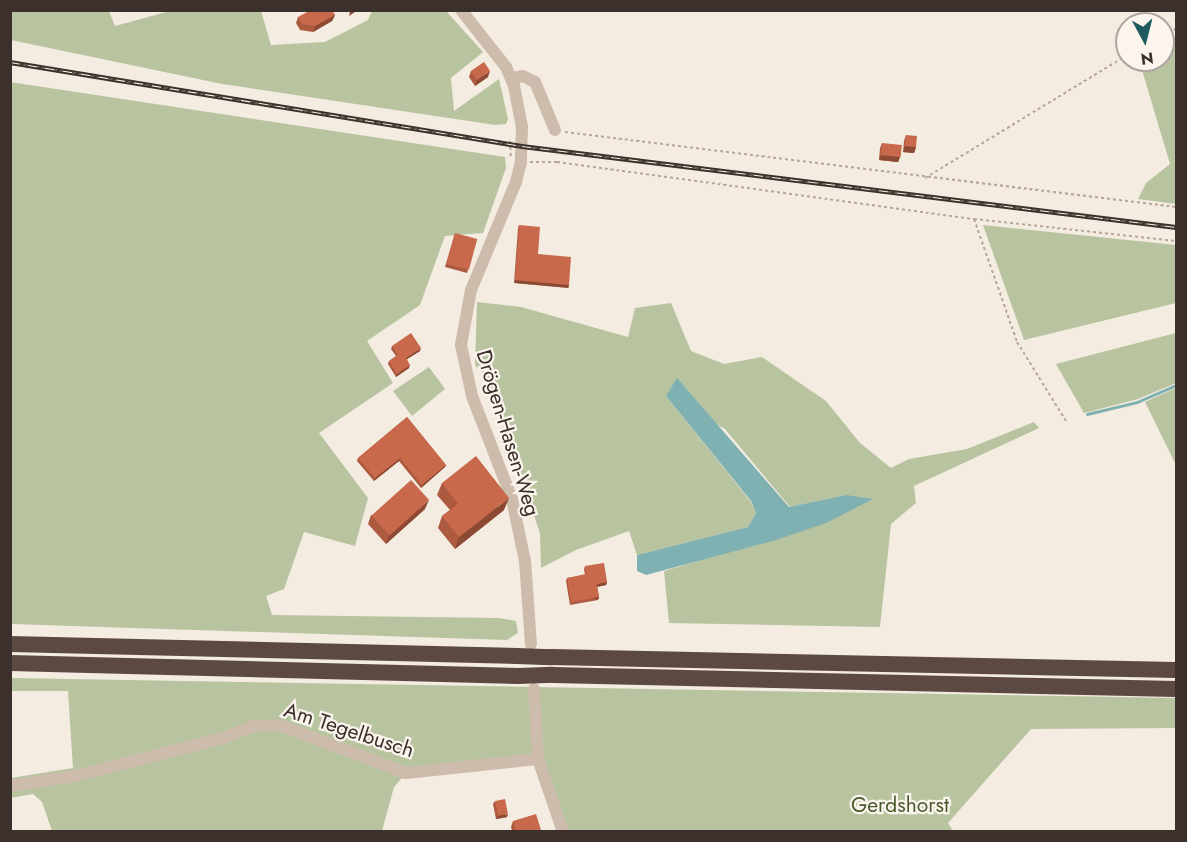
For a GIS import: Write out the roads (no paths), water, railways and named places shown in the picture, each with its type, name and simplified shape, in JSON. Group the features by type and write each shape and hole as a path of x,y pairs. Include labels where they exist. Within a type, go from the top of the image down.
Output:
{"highway":[{"path":"10,644 1176,670"},
{"path":"10,663 1176,689"}],"street":[{"name":"Drögen-Hasen-Weg","path":"461,10 506,72 522,127 521,162 471,290 461,345 472,396 512,499 525,561 531,644"},
{"path":"506,72 535,82 555,130"},
{"path":"534,689 538,759 563,831"},
{"name":"Am Tegelbusch","path":"10,786 75,776 223,738 254,726 279,725 406,773 538,759"}],"water":[{"path":"677,378 789,507 846,495 873,499 826,523 776,540 646,575 637,571 637,555 748,527 756,513 751,501 666,396"}],"waterway":[{"path":"1087,414 1137,402 1176,385"}],"railway":[{"path":"10,62 522,146 1176,227"}],"park label":[{"name":"Gerdshorst","path":"900,805"}]}
